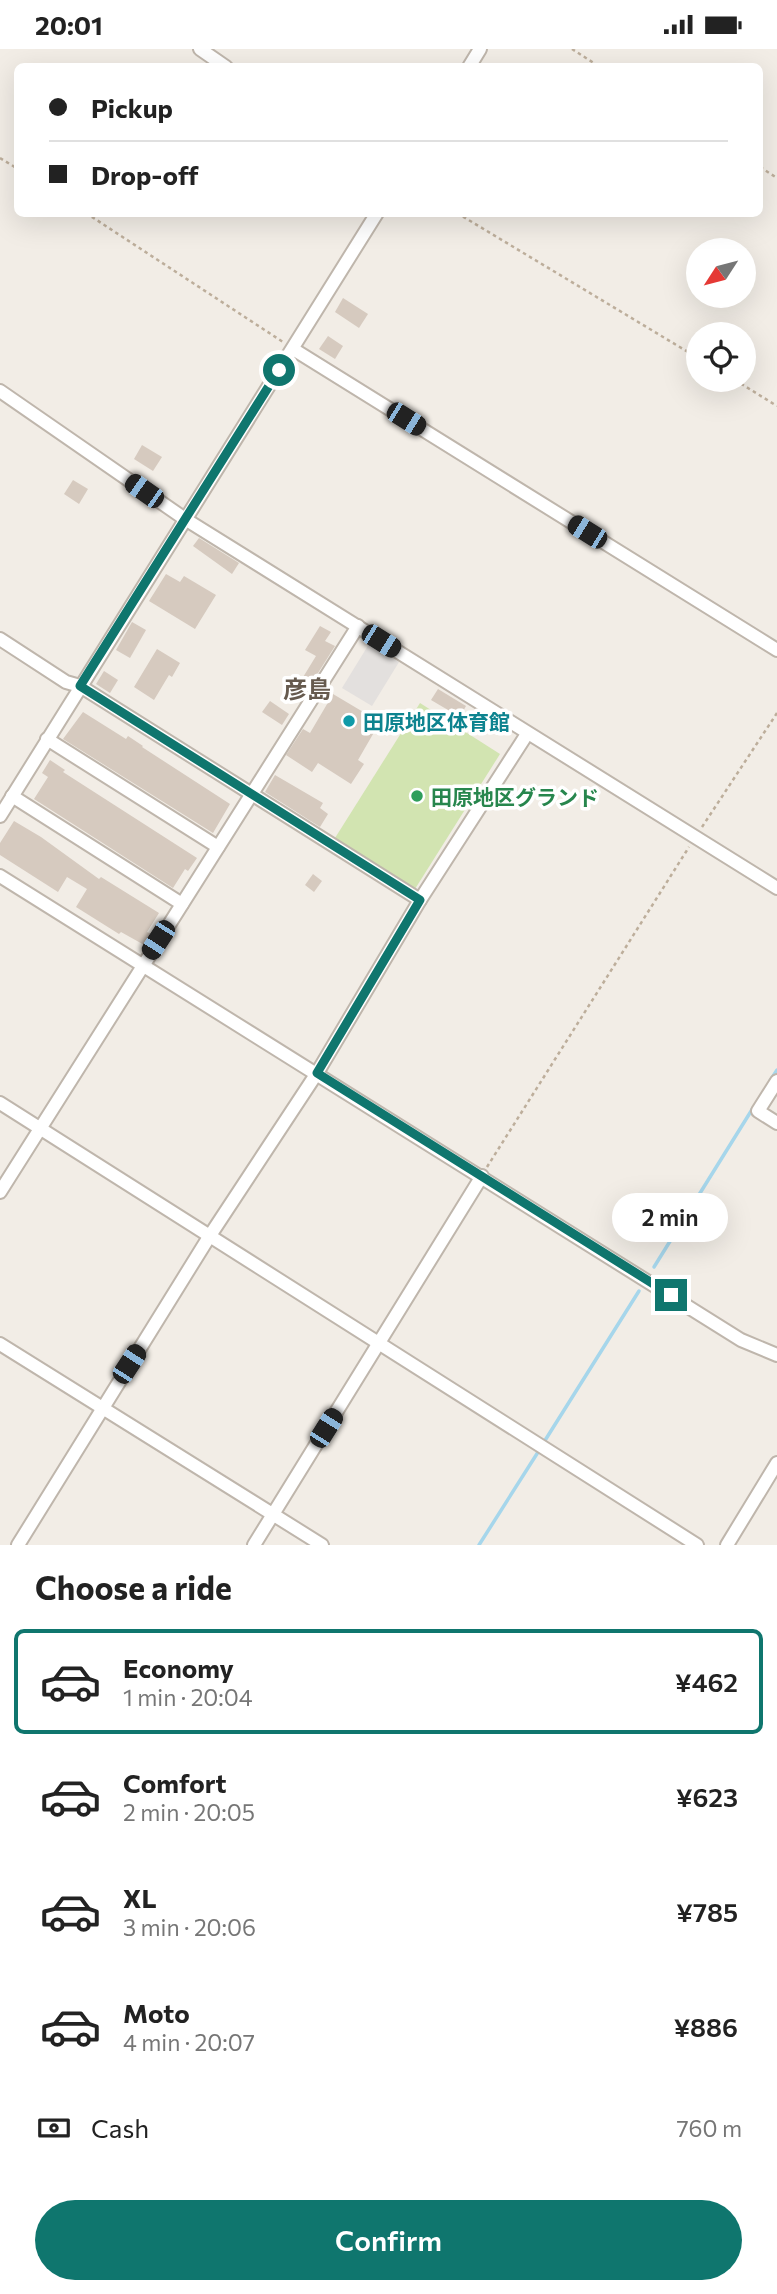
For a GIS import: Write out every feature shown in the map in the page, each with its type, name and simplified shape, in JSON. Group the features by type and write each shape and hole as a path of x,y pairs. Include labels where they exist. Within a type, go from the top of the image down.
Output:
{"street":[{"path":"200,49 220,63"},
{"path":"0,816 375,217"},
{"path":"293,348 777,650"},
{"path":"0,391 185,519 777,888"},
{"path":"0,1192 358,626"},
{"path":"0,639 66,682 80,686 253,793 420,900"},
{"path":"18,1545 209,1237 317,1073 420,900 527,734"},
{"path":"47,740 218,847"},
{"path":"12,796 182,904"},
{"path":"0,876 741,1340 777,1355"},
{"path":"777,1081 758,1111 777,1123"},
{"path":"0,1103 697,1545"},
{"path":"254,1545 482,1176"},
{"path":"0,1344 322,1545"},
{"path":"727,1545 777,1463"}],"path":[{"path":"572,49 594,63"},
{"path":"92,217 293,348"},
{"path":"464,217 686,351"},
{"path":"754,392 777,406"},
{"path":"482,1176 695,837 777,713"}],"green space":[{"name":"田原地区グランド","path":"420,703 500,754 415,889 335,838"}],"shaded area":[{"path":"369,644 399,662 372,706 342,688"}],"building":[{"path":"343,298 368,314 359,328 335,312"},
{"path":"328,336 343,346 335,359 319,349"},
{"path":"142,445 162,457 153,471 134,459"},
{"path":"73,480 88,489 79,504 64,494"},
{"path":"199,538 239,563 232,574 193,546"},
{"path":"166,574 180,582 184,576 216,595 195,629 149,601"},
{"path":"132,622 146,630 130,658 116,650"},
{"path":"320,626 331,632 325,641 335,646 306,692 297,687 316,656 305,650"},
{"path":"157,649 180,663 172,677 169,675 154,700 134,687"},
{"path":"104,671 118,680 110,693 96,684"},
{"path":"438,689 466,706 460,717 431,700"},
{"path":"333,694 380,722 358,760 364,764 351,784 318,763 312,772 286,755 303,729 310,733"},
{"path":"270,701 289,714 282,725 262,712"},
{"path":"83,712 126,739 128,736 230,804 213,833 63,739"},
{"path":"50,760 65,770 63,772 197,858 188,871 185,869 173,888 34,799 48,777 42,773"},
{"path":"275,775 323,803 320,808 328,814 320,827 265,792"},
{"path":"14,821 99,879 101,877 159,913 147,932 152,934 146,946 121,932 119,934 76,907 87,889 67,877 58,892 0,855 0,843"},
{"path":"313,874 322,881 314,892 305,885"}],"waterway":[{"path":"770,1081 777,1070"},
{"path":"654,1267 753,1108"},
{"path":"544,1442 639,1291"},
{"path":"479,1545 540,1449"}],"place":[{"name":"田原地区体育館","path":"349,721"},
{"name":"田原地区グランド","path":"417,796"}],"district":[{"name":"彦島","path":"307,688"}],"route":[{"path":"279,370 80,686 420,900 317,1073 671,1295"}]}
